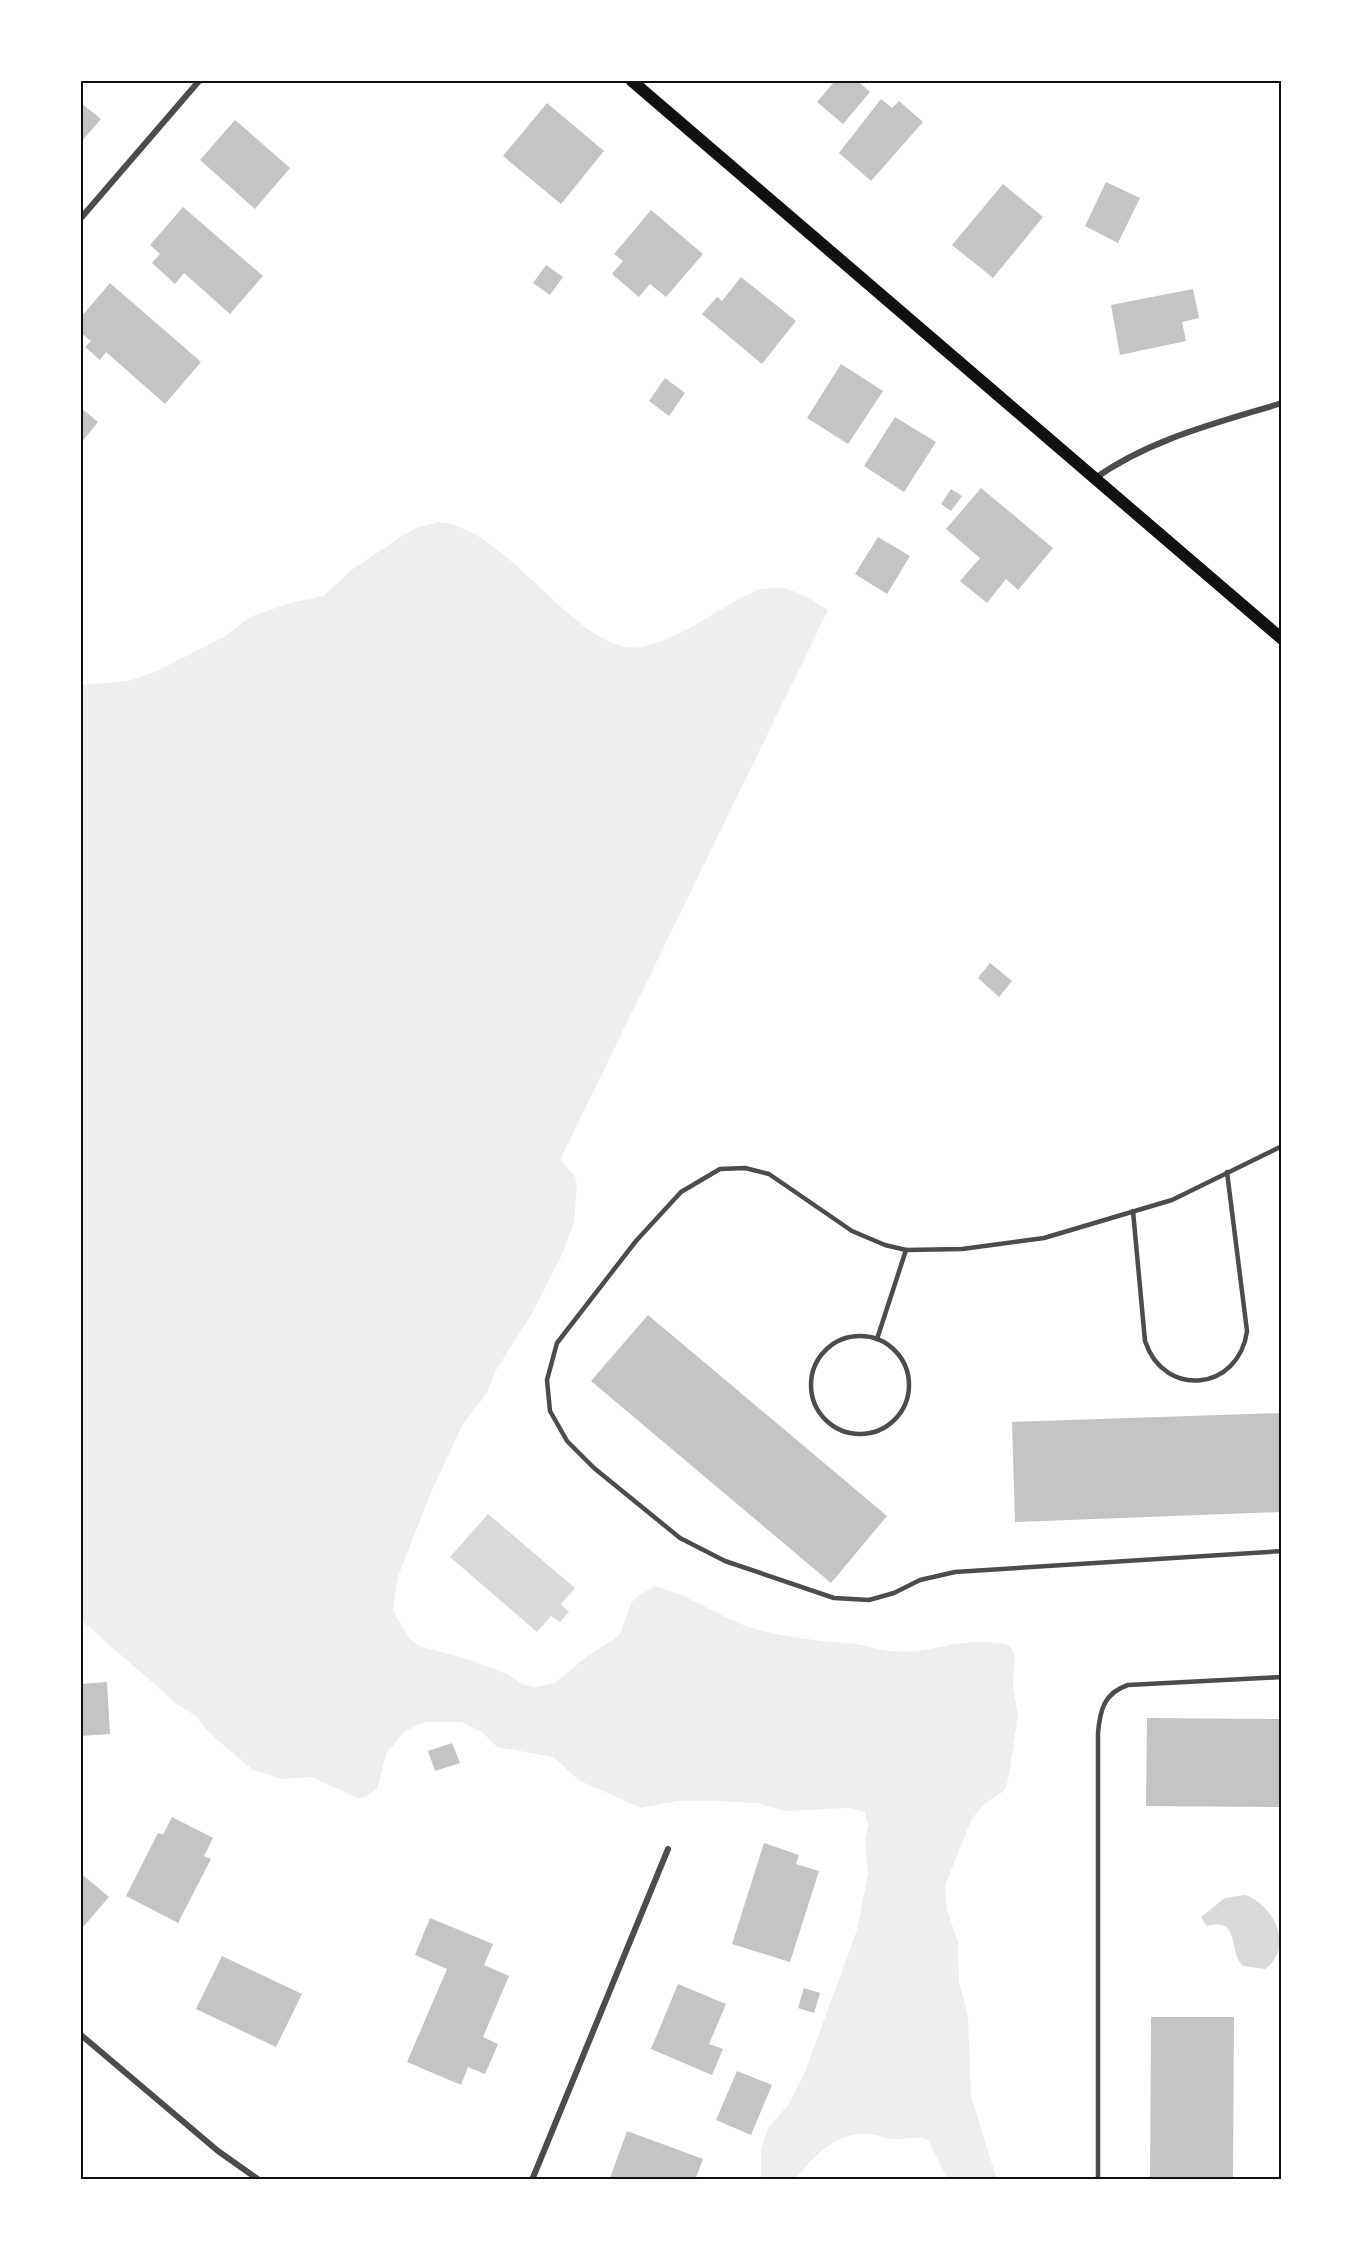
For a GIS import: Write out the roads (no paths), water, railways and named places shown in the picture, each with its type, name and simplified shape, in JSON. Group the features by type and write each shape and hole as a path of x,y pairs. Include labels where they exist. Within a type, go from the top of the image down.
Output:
{"main road":[{"path":"632,81 1282,639"}],"street":[{"path":"81,218 199,81"},
{"path":"1094,479 1120,460 1148,447 1282,403"},
{"path":"1282,1089 1282,1109"},
{"path":"532,2180 668,1849"},
{"path":"81,2035 218,2151 259,2180"}],"lane":[{"path":"1282,1146 1172,1200 1044,1238 962,1249 906,1250 868,1239 852,1231 769,1174 745,1168 720,1169 681,1192 636,1242 557,1343 547,1380 550,1411 567,1441 594,1468 680,1538 725,1561 834,1598 869,1600 894,1593 920,1580 954,1572 1282,1551"},
{"path":"1133,1211 1145,1341 1149,1351 1162,1368 1175,1377 1196,1381 1216,1377 1237,1360 1244,1347 1247,1331 1227,1172"},
{"path":"877,1339 906,1250"},
{"path":"857,1335 877,1339 896,1351 907,1370 909,1381 906,1403 893,1420 874,1431 852,1433 841,1430 825,1419 814,1402 810,1382 815,1362 829,1346 847,1337 857,1335"},
{"path":"1098,2180 1098,1733 1104,1703 1118,1689 1128,1685 1282,1677"}]}
